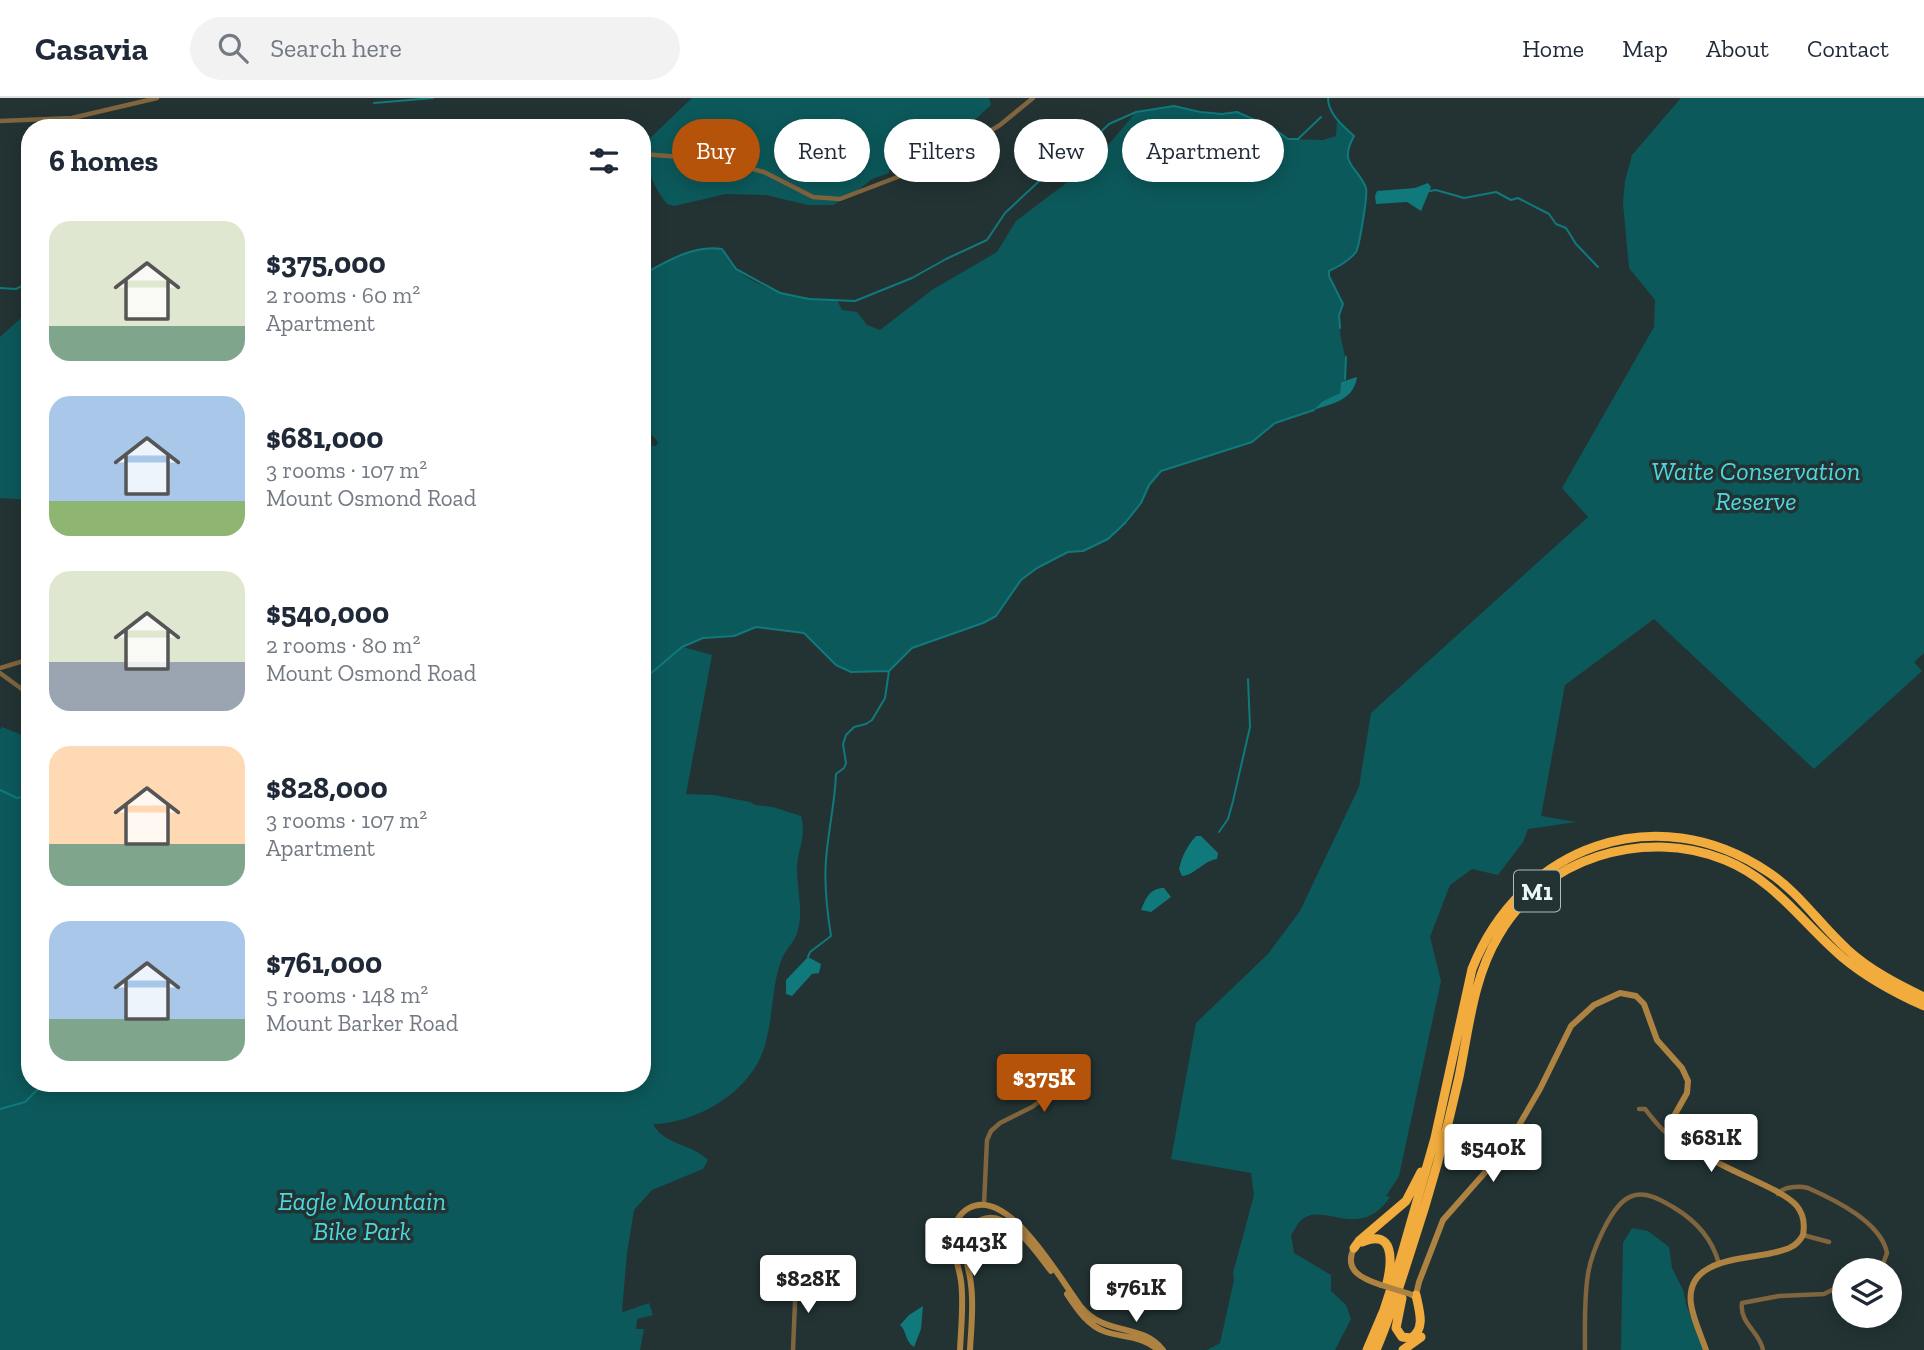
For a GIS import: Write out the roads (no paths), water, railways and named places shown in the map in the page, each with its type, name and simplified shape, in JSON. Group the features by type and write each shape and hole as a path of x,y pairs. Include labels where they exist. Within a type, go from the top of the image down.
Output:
{"highway":[{"name":"M1","path":"1365,1350 1384,1310 1405,1243 1446,1096 1472,968 1490,930 1516,896 1549,868 1568,857 1608,842 1629,838 1693,839 1734,852 1771,874 1865,964 1924,997"},
{"name":"M1","path":"1376,1350 1392,1311 1416,1235 1454,1098 1476,992 1490,952 1506,924 1527,899 1561,873 1580,863 1620,849 1664,846 1695,850 1726,860 1754,875 1780,894 1833,949 1858,970 1924,1006"},
{"path":"1354,1248 1401,1206 1414,1187 1446,1096"},
{"path":"1413,1295 1420,1330 1407,1339 1398,1334 1395,1325 1410,1271 1416,1235"},
{"path":"1354,1248 1366,1240 1377,1239 1389,1247 1392,1256 1385,1294 1365,1350"},
{"path":"1403,1350 1417,1341 1424,1331 1413,1295"}],"street":[{"path":"48,119 72,118 157,98"},
{"path":"651,155 707,159 743,166 764,173 813,197 840,199 942,160 993,130 1032,98"},
{"path":"0,121 21,120"},
{"path":"0,667 21,661"},
{"path":"0,673 21,688"},
{"path":"1354,1248 1351,1263 1362,1279 1413,1295 1443,1220 1504,1151 1540,1089 1571,1026 1603,999 1626,993 1636,996 1647,1009 1657,1040 1682,1068 1688,1081 1687,1093 1675,1113 1677,1131 1701,1153 1778,1194 1798,1208 1803,1218 1803,1236 1796,1245 1704,1269 1691,1288 1692,1311 1706,1350"},
{"path":"984,1219 988,1140 991,1131 1000,1123 1032,1107 1059,1087 1083,1078"},
{"path":"1639,1109 1645,1109 1669,1137 1685,1146 1689,1143"},
{"path":"1778,1194 1781,1189 1803,1186 1866,1221 1878,1233 1887,1253 1885,1258"},
{"path":"1584,1350 1589,1270 1606,1222 1626,1199 1639,1195 1657,1198 1688,1217 1702,1230 1719,1264"},
{"path":"984,1204 994,1211 996,1218"},
{"path":"960,1350 963,1294 953,1245 953,1229 962,1213 973,1206 984,1204 998,1208 1010,1216 1048,1260 1089,1316 1107,1326 1142,1334 1155,1341 1161,1350"},
{"path":"970,1350 972,1288 965,1245 971,1228 984,1219 996,1218 1005,1221 1020,1234 1092,1324 1105,1331 1147,1341 1161,1350"},
{"path":"1803,1236 1829,1242"},
{"path":"793,1350 796,1279"},
{"path":"1763,1350 1762,1344 1744,1321 1742,1303 1779,1296 1825,1294 1832,1290"}],"waterway":[{"path":"374,103 433,98"},
{"path":"1328,98 1333,114 1354,136 1348,159 1366,188 1363,221 1356,252 1347,261 1329,271 1343,304 1339,315 1340,328"},
{"path":"651,270 701,249 722,249 736,269 780,293 809,299 855,301 912,278 987,240 1005,213 1050,171 1087,145 1109,124 1136,112 1174,106 1200,112 1237,112 1273,128 1288,139 1298,139 1321,117"},
{"path":"1430,191 1436,190 1464,198 1496,192 1511,200 1518,198 1549,214 1556,224 1566,228 1576,244 1598,267"},
{"path":"0,288 16,289 21,286"},
{"path":"1345,379 1346,357"},
{"path":"808,957 810,952 831,936 826,898 826,860 836,774 846,763 843,744 846,735 854,727 872,720 885,698 889,671 912,648 996,616 1021,580 1037,568 1068,552 1083,551 1108,539 1141,503 1149,485 1161,471 1252,442 1275,423 1314,410"},
{"path":"651,673 682,647 703,638 734,636 756,627 804,633 836,665 851,672 889,671"},
{"path":"1219,832 1228,819 1250,727 1248,679"},
{"path":"0,790 21,797"},
{"path":"0,1109 25,1102 35,1092"}],"park label":[{"name":"Waite Conservation Reserve","path":"1756,486"},
{"name":"Eagle Mountain Bike Park","path":"362,1216"}]}
